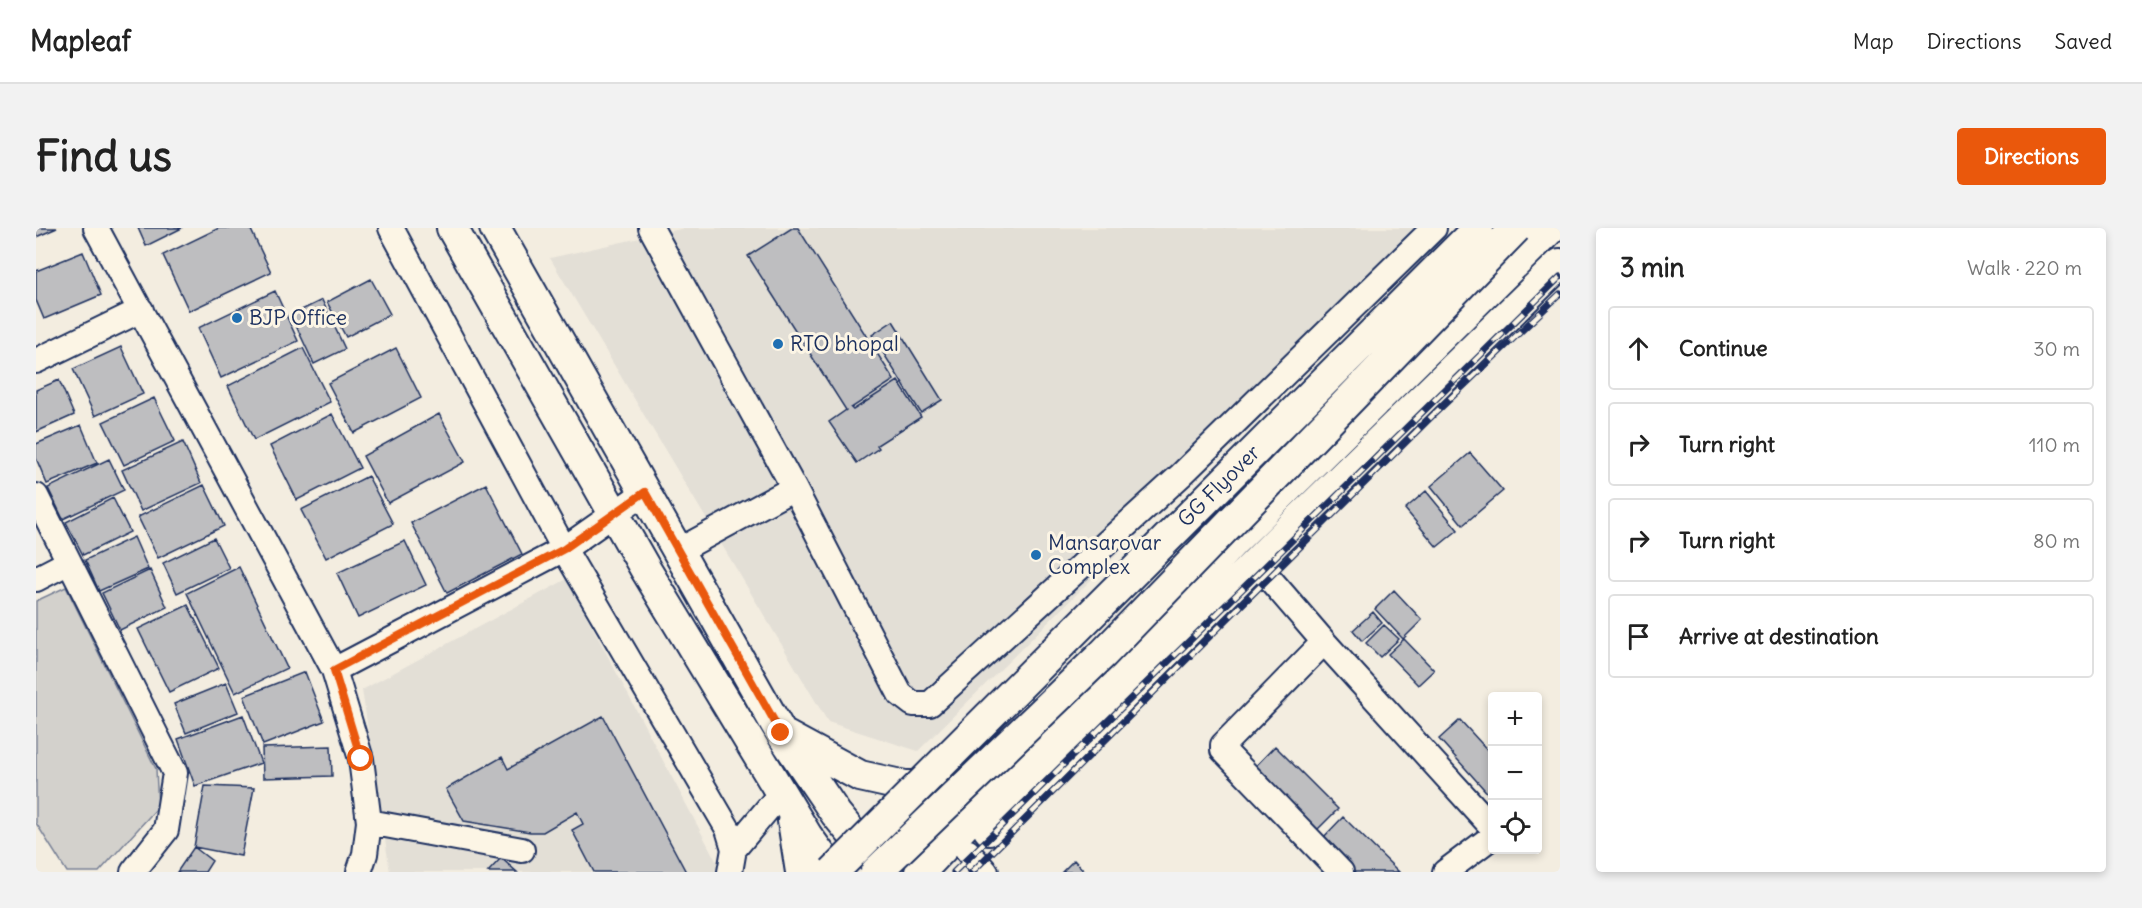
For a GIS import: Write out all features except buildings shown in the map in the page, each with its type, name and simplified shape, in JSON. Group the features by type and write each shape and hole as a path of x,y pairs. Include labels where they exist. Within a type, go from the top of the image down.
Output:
{"main road":[{"path":"452,228 646,570 807,836 833,872"},
{"path":"495,228 781,733 836,814 884,872"},
{"name":"GG Flyover","path":"833,872 1478,228"},
{"name":"GG Flyover","path":"876,872 1103,654 1515,228"},
{"path":"920,872 1244,531 1551,228"},
{"path":"967,865 1256,563 1560,264"},
{"path":"781,733 860,776 905,786 984,786 1006,783"},
{"path":"787,802 801,872"}],"street":[{"path":"96,228 334,670 361,759 369,822 365,854 359,872"},
{"path":"392,228 564,549 728,830 732,861"},
{"path":"651,228 794,488 900,694 913,704 930,704 1181,475 1434,228"},
{"path":"36,361 141,310"},
{"path":"678,551 794,488"},
{"path":"334,670 564,549 645,492"},
{"path":"36,496 175,773 166,830 133,872"},
{"path":"36,579 69,562"},
{"path":"1256,563 1324,642 1492,827 1489,839 1445,872"},
{"path":"1324,642 1223,745 1223,750 1341,872"},
{"path":"732,861 787,802"},
{"path":"369,822 522,850"}],"shaded area":[{"path":"685,228 1447,228 918,751 828,722 550,258"},
{"path":"567,579 722,872 390,872 362,690"},
{"path":"66,587 156,769 158,807 99,872 67,872 36,823 36,601"}],"railway":[{"path":"954,872 1560,277"},
{"path":"972,872 1434,414 1560,294"}],"place":[{"name":"BJP Office","path":"237,318"},
{"name":"RTO bhopal","path":"778,344"},
{"name":"Mansarovar Complex","path":"1036,555"}],"route":[{"path":"361,759 334,670 564,549 645,492 781,733"}]}
